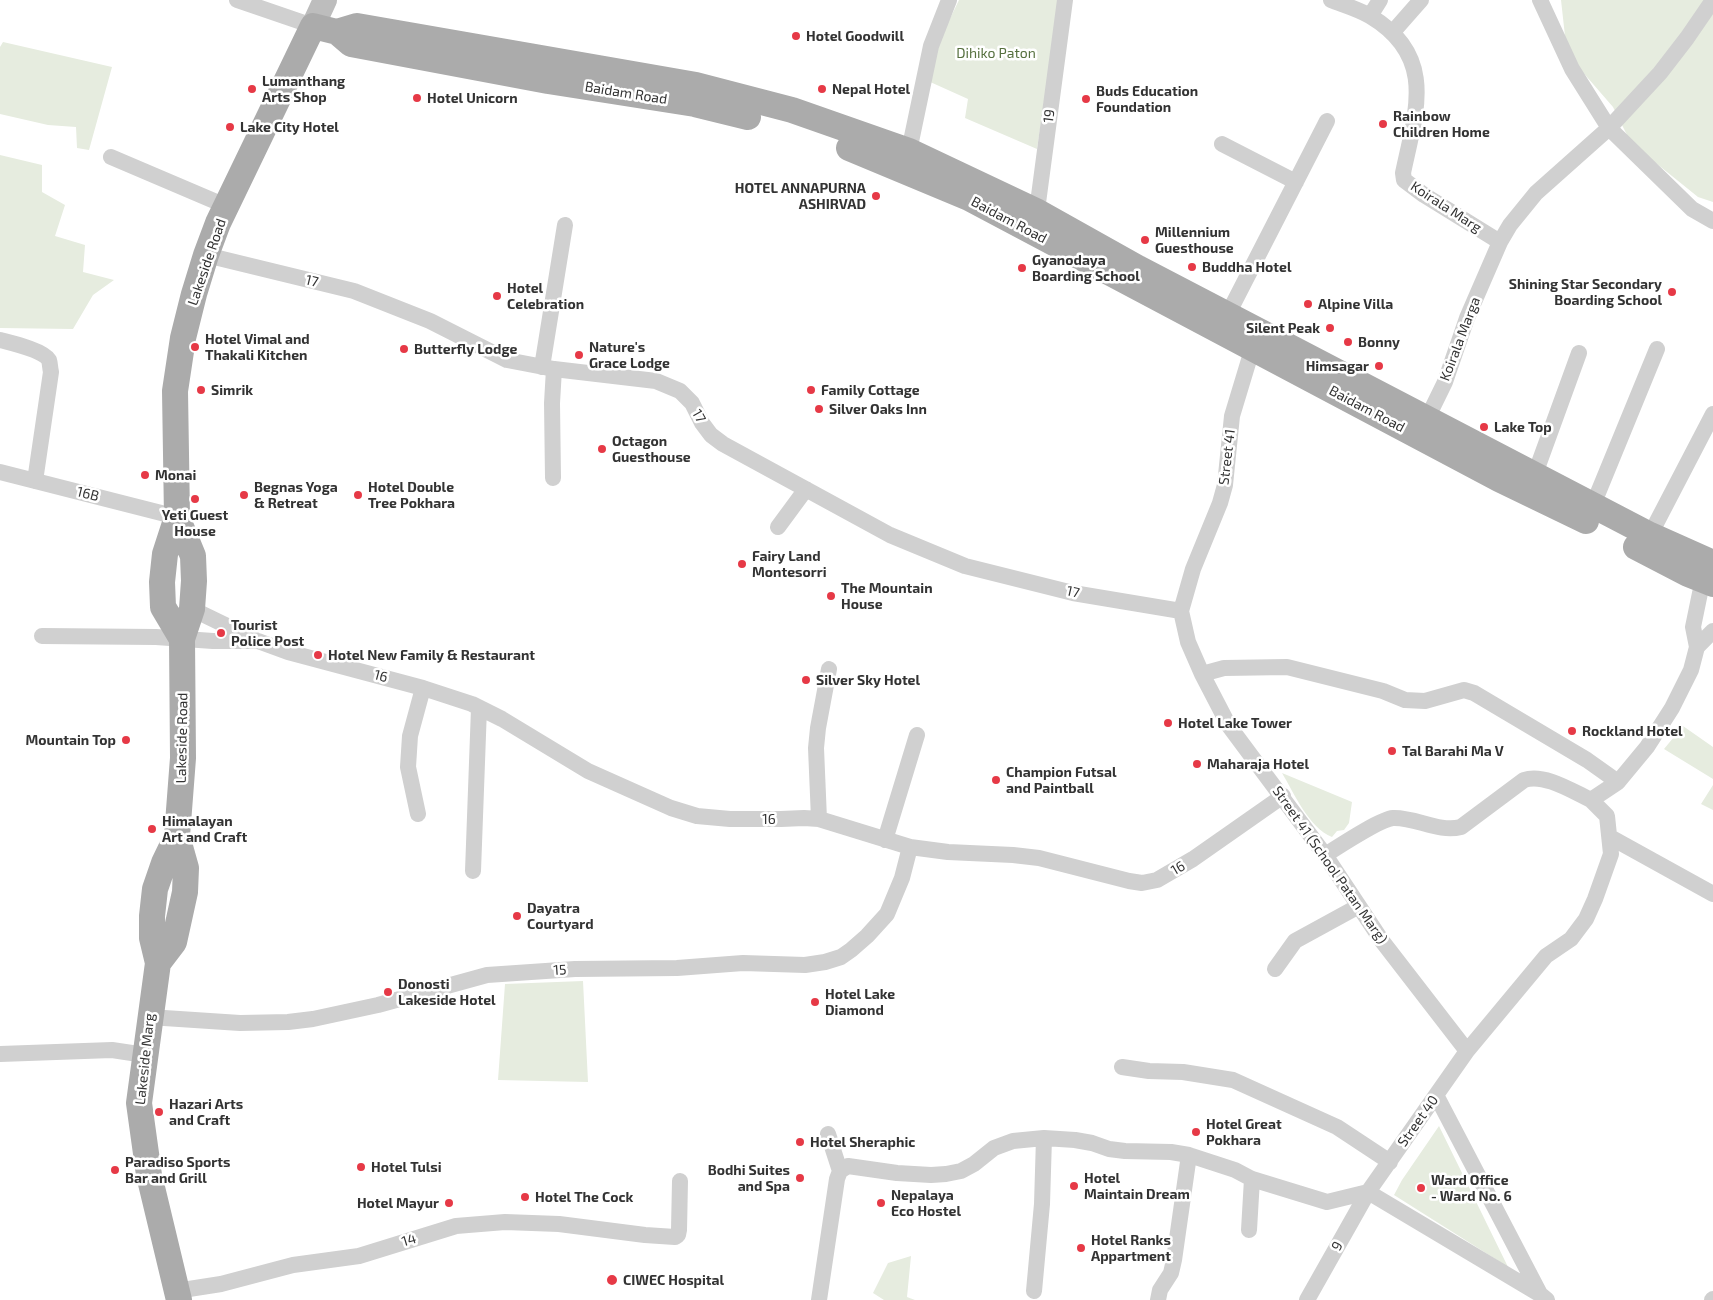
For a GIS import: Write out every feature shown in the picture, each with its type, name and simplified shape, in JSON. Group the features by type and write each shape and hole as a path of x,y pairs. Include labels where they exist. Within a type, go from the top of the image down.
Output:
{"main road":[{"path":"325,0 325,29"},
{"name":"Baidam Road","path":"325,29 356,26 696,85 792,110 908,151 1255,339 1423,427 1535,474 1650,536 1711,572"},
{"name":"Baidam Road","path":"325,29 351,44 548,81 695,104 790,128 840,144 969,198 1036,222 1138,268 1228,314 1255,339"},
{"name":"Lakeside Road","path":"177,517 175,391 183,338 206,255 226,206 325,29"},
{"name":"Baidam Road","path":"1423,427 1499,479 1586,521 1688,574 1711,572"},
{"path":"177,517 193,556 192,609 182,639"},
{"path":"177,517 165,554 162,582 163,607 182,639"},
{"name":"Lakeside Road","path":"177,836 183,758 182,639"},
{"name":"Lakeside Marg","path":"177,836 164,864 156,889 152,916 152,938 158,963 149,1017 139,1103 149,1175 178,1295"}],"street":[{"path":"237,0 325,29"},
{"name":"19","path":"1036,222 1056,55 1065,0"},
{"name":"Koirala Marg","path":"1331,0 1370,16 1392,33 1413,61 1417,85 1415,115 1403,174 1404,180 1424,195 1500,242"},
{"path":"1370,16 1380,0"},
{"path":"1392,33 1421,0"},
{"path":"1540,0 1572,69 1609,128 1692,209 1713,221"},
{"path":"908,151 931,46 944,1"},
{"name":"Koirala Marga","path":"1423,427 1445,382 1467,318 1500,242 1510,225 1536,193 1609,128 1660,73 1711,3 1713,3"},
{"path":"1228,314 1327,121"},
{"path":"1222,144 1296,182"},
{"path":"111,157 226,206"},
{"path":"553,478 552,403 548,368 565,225"},
{"name":"17","path":"206,255 354,292 430,322 507,360 548,368 656,381 680,391 692,403 702,423 711,435 723,444 890,535 965,566 1073,593 1181,611"},
{"name":"Street 41","path":"1181,611 1194,569 1220,503 1225,485 1232,416 1255,339"},
{"path":"0,340 16,344 44,356 50,361 51,372 35,481"},
{"path":"1593,506 1657,349"},
{"path":"1535,474 1579,353"},
{"path":"1650,536 1713,414"},
{"name":"16B","path":"0,472 177,517"},
{"path":"778,527 806,489"},
{"path":"1326,855 1362,832 1391,818 1445,829 1453,830 1462,827 1524,780 1533,777 1544,779 1591,800 1618,782 1647,746 1672,708 1691,670 1697,647 1693,628 1711,572"},
{"name":"16","path":"192,609 258,641 288,652 422,688 479,708 588,771 671,808 697,816 781,820 804,818 819,820 910,847 948,852 1039,858 1142,883 1157,880 1192,860 1283,796"},
{"name":"Street 41 (School Patan Marg)","path":"1181,611 1188,642 1229,726 1326,855 1382,941 1467,1051"},
{"path":"1697,647 1713,631"},
{"name":"16","path":"42,636 258,641"},
{"path":"1202,674 1224,668 1287,667 1382,691 1405,700 1425,701 1464,690 1474,693 1579,756 1618,782"},
{"path":"819,820 816,748 829,669"},
{"path":"418,814 408,767 410,736 422,688"},
{"path":"473,871 479,708"},
{"path":"885,840 917,735"},
{"name":"Street 40","path":"1368,1192 1467,1051 1546,956 1571,938 1586,919 1611,854 1607,816 1591,800"},
{"path":"1610,837 1713,894"},
{"name":"15","path":"149,1017 240,1023 288,1022 327,1016 378,1004 487,975 575,969 677,968 743,963 805,965 825,962 841,957 852,950 887,914 902,878 910,847"},
{"path":"1275,969 1295,941 1359,906"},
{"path":"0,1054 112,1050 145,1056"},
{"path":"1122,1067 1149,1071 1183,1072 1233,1080 1337,1127 1390,1162"},
{"path":"1436,1095 1542,1298"},
{"path":"828,1134 840,1171"},
{"path":"819,1300 837,1179 840,1171 844,1168 853,1166 897,1173 946,1174 961,1171 974,1164 994,1148 1013,1141 1044,1138 1075,1140 1109,1149 1171,1152 1189,1155 1235,1170 1252,1179 1327,1202 1368,1192 1542,1298"},
{"path":"1034,1291 1042,1204 1044,1138"},
{"path":"1158,1300 1160,1290 1171,1273 1174,1260 1189,1155"},
{"path":"1249,1230 1252,1179"},
{"name":"14","path":"178,1295 293,1265 359,1256 456,1226 505,1222 559,1224 675,1237 678,1235 680,1181"},
{"name":"9","path":"1307,1300 1368,1192"}],"green space":[{"name":"Dihiko Paton","path":"959,0 1059,0 1037,149 965,118 968,99 928,81 941,37"},
{"path":"1561,0 1713,0 1713,202 1698,197 1631,143 1613,107 1567,54"},
{"path":"3,42 112,67 89,150 77,148 76,127 48,125 0,114 0,47"},
{"path":"0,155 42,165 42,192 65,205 55,236 85,245 83,272 114,280 93,295 73,329 0,328"},
{"path":"1683,726 1713,747 1713,779 1664,749"},
{"path":"1282,773 1352,802 1349,823 1344,830 1337,831 1332,837 1316,826 1303,809"},
{"path":"1713,785 1713,810 1701,804"},
{"path":"583,981 588,1082 498,1080 505,984"},
{"path":"1439,1126 1508,1267 1394,1195"},
{"path":"911,1256 907,1297 915,1300 884,1300 873,1293 888,1263"}],"place":[{"name":"Hotel Goodwill","path":"796,36"},
{"name":"Lumanthang Arts Shop","path":"252,89"},
{"name":"Nepal Hotel","path":"822,89"},
{"name":"Hotel Unicorn","path":"417,98"},
{"name":"Buds Education Foundation","path":"1086,99"},
{"name":"Rainbow Children Home","path":"1383,124"},
{"name":"Lake City Hotel","path":"230,127"},
{"name":"HOTEL ANNAPURNA ASHIRVAD","path":"876,196"},
{"name":"Millennium Guesthouse","path":"1145,240"},
{"name":"Buddha Hotel","path":"1192,267"},
{"name":"Gyanodaya Boarding School","path":"1022,268"},
{"name":"Shining Star Secondary Boarding School","path":"1672,292"},
{"name":"Hotel Celebration","path":"497,296"},
{"name":"Alpine Villa","path":"1308,304"},
{"name":"Silent Peak","path":"1330,328"},
{"name":"Bonny","path":"1348,342"},
{"name":"Hotel Vimal and Thakali Kitchen","path":"195,347"},
{"name":"Butterfly Lodge","path":"404,349"},
{"name":"Nature's Grace Lodge","path":"579,355"},
{"name":"Himsagar","path":"1379,366"},
{"name":"Simrik","path":"201,390"},
{"name":"Family Cottage","path":"811,390"},
{"name":"Silver Oaks Inn","path":"819,409"},
{"name":"Lake Top","path":"1484,427"},
{"name":"Octagon Guesthouse","path":"602,449"},
{"name":"Monai","path":"145,475"},
{"name":"Begnas Yoga & Retreat","path":"244,495"},
{"name":"Hotel Double Tree Pokhara","path":"358,495"},
{"name":"Yeti Guest House","path":"195,499"},
{"name":"Fairy Land Montesorri","path":"742,564"},
{"name":"The Mountain House","path":"831,596"},
{"name":"Tourist Police Post","path":"221,633"},
{"name":"Hotel New Family & Restaurant","path":"318,655"},
{"name":"Silver Sky Hotel","path":"806,680"},
{"name":"Hotel Lake Tower","path":"1168,723"},
{"name":"Rockland Hotel","path":"1572,731"},
{"name":"Mountain Top","path":"126,740"},
{"name":"Tal Barahi Ma V","path":"1392,751"},
{"name":"Maharaja Hotel","path":"1197,764"},
{"name":"Champion Futsal and Paintball","path":"996,780"},
{"name":"Himalayan Art and Craft","path":"152,829"},
{"name":"Dayatra Courtyard","path":"517,916"},
{"name":"Donosti Lakeside Hotel","path":"388,992"},
{"name":"Hotel Lake Diamond","path":"815,1002"},
{"name":"Hazari Arts and Craft","path":"159,1112"},
{"name":"Hotel Great Pokhara","path":"1196,1132"},
{"name":"Hotel Sheraphic","path":"800,1142"},
{"name":"Hotel Tulsi","path":"361,1167"},
{"name":"Paradiso Sports Bar and Grill","path":"115,1170"},
{"name":"Bodhi Suites and Spa","path":"800,1178"},
{"name":"Hotel Maintain Dream","path":"1074,1186"},
{"name":"Ward Office - Ward No. 6","path":"1421,1188"},
{"name":"Hotel The Cock","path":"525,1197"},
{"name":"Hotel Mayur","path":"449,1203"},
{"name":"Nepalaya Eco Hostel","path":"881,1203"},
{"name":"Hotel Ranks Appartment","path":"1081,1248"},
{"name":"CIWEC Hospital","path":"612,1280"}]}
